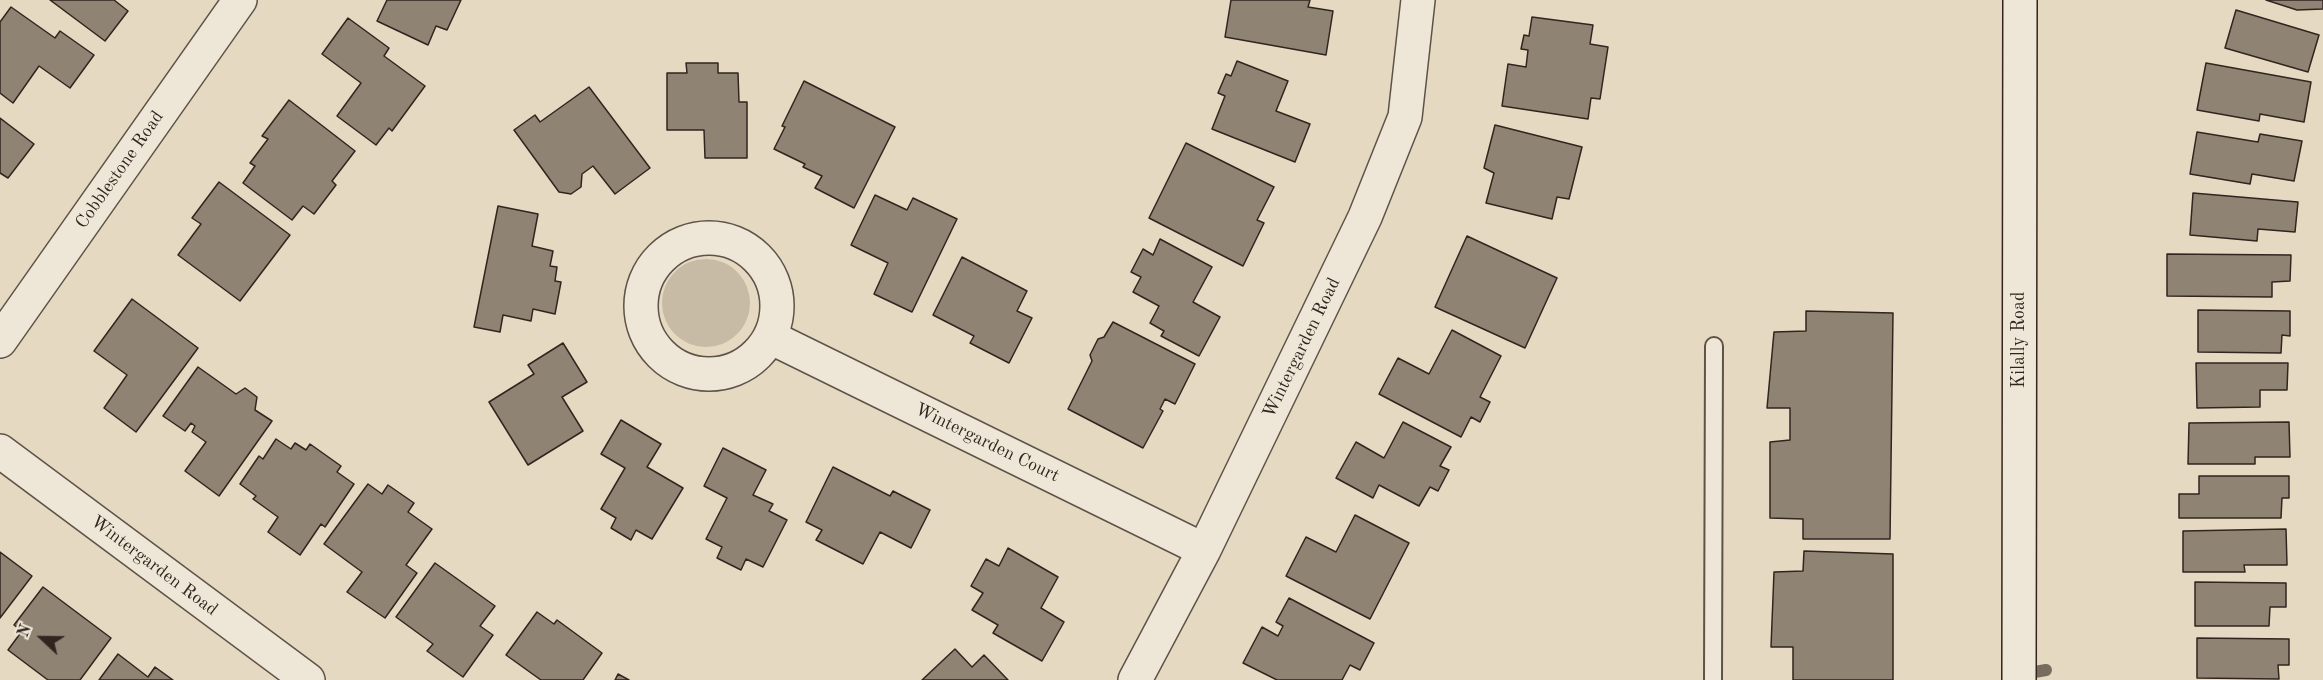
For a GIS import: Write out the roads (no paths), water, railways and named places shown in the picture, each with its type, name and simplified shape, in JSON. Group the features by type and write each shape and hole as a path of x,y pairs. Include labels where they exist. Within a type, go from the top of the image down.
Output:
{"street":[{"name":"Cobblestone Road","path":"0,341 240,0"},
{"name":"Wintergarden Road","path":"1135,680 1204,550 1365,217 1405,117 1418,0"},
{"name":"Kilally Road","path":"2019,680 2020,0"},
{"path":"708,237 728,240 746,248 761,261 772,279 777,298 776,318 770,337 760,351 747,362 732,370 706,373 682,368 667,359 655,347 647,332 642,316 642,298 646,282 656,264 670,250 679,245 708,237"},
{"name":"Wintergarden Court","path":"770,337 1204,550"},
{"name":"Wintergarden Road","path":"0,451 308,680"}],"lane":[{"path":"1713,680 1714,346"}],"waterway":[{"path":"2029,673 2046,670"}]}
